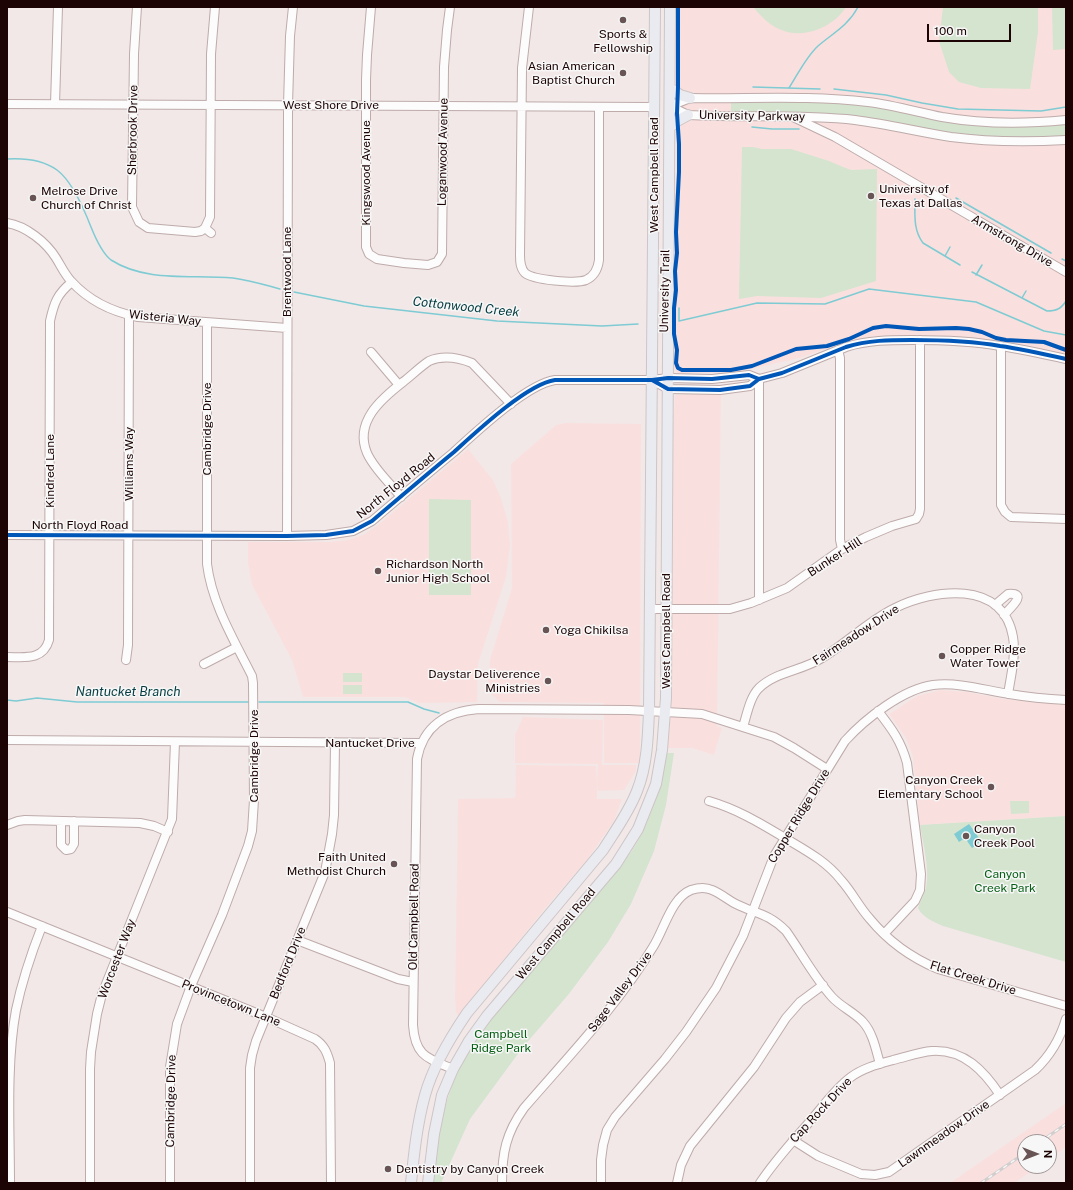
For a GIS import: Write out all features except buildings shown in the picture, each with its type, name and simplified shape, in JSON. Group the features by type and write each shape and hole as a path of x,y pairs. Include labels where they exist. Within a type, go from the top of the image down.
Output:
{"main road":[{"name":"West Campbell Road","path":"411,1183 418,1123 426,1091 452,1036 468,1013 592,864 622,820 637,789 644,767 649,711 650,469 656,114 654,84 655,7"},
{"name":"West Campbell Road","path":"428,1183 434,1134 442,1095 453,1069 469,1041 487,1016 616,864 639,828 656,784 662,750 665,712 670,7"},
{"path":"654,84 670,106 656,114"},
{"path":"656,114 663,98 670,88 680,95 690,98"},
{"path":"656,114 670,127 688,115"},
{"path":"650,469 667,469"},
{"path":"622,820 639,828"},
{"path":"525,944 538,956"}],"street":[{"path":"55,104 58,7"},
{"name":"Sherbrook Drive","path":"137,7 134,54 132,207 136,217 144,226 195,232 208,231 210,217 210,105"},
{"path":"210,105 215,7"},
{"name":"Brentwood Lane","path":"287,536 288,105 290,36 293,7"},
{"name":"Kingswood Avenue","path":"371,7 367,55 366,246 369,254 377,259 404,263"},
{"name":"Loganwood Avenue","path":"404,263 428,265 437,262 442,254 444,67 450,7"},
{"path":"529,7 522,68 520,255 522,268 527,274 534,278 543,280 580,282 587,280 598,268 599,107"},
{"name":"University Parkway","path":"670,106 690,98 835,99 876,104 944,117 973,120 1025,123 1066,120"},
{"name":"West Shore Drive","path":"7,104 599,107 656,114"},
{"name":"University Parkway","path":"670,106 688,115 791,116 854,120 951,137 980,140 1066,140"},
{"name":"Armstrong Drive","path":"791,116 834,137 1066,272"},
{"name":"Wisteria Way","path":"7,223 21,228 40,239 56,258 67,277 72,282 96,302 112,310 138,317 287,328"},
{"name":"Kindred Lane","path":"7,657 34,656 44,651 48,644 50,321 56,299 62,290 72,282"},
{"name":"Williams Way","path":"126,660 128,646 129,315"},
{"name":"Cambridge Drive","path":"170,1183 170,1067 177,1024 191,986 222,915 248,846 252,831 254,800 254,683 216,602 207,564 207,323"},
{"name":"North Floyd Road","path":"652,380 668,389 720,390 750,386 759,379 782,373 838,350 868,341 920,340 966,342 1001,346 1066,359"},
{"name":"Bunker Hill","path":"649,609 730,609 743,606 780,592 842,549 872,534 892,526 915,520 919,514 920,340"},
{"path":"1001,346 1001,505 1004,512 1011,517 1066,519"},
{"path":"838,350 840,358 840,540 842,549"},
{"path":"371,352 399,385"},
{"path":"401,497 367,453 364,435 365,428 372,411 399,385 429,361 435,359 458,359 472,363 511,404"},
{"name":"North Floyd Road","path":"7,535 287,536 334,534 353,531 372,522 478,430 511,404 531,390 550,381 652,380 668,378 712,379 749,375 759,379"},
{"path":"759,379 759,600"},
{"name":"Fairmeadow Drive","path":"743,727 754,695 767,681 776,676 799,669 821,659 863,628 895,608 923,597 944,593 968,593 980,596 995,605 1004,615 1011,630 1013,643 1008,694"},
{"path":"995,605 1008,594 1014,594 1017,597 1018,600 1016,603 1004,615"},
{"path":"204,664 237,647"},
{"name":"Copper Ridge Drive","path":"601,1183 601,1160 607,1130 615,1118 665,1058 708,1001 725,973 754,910 770,865 784,838 845,741 868,718 878,711 919,689 933,685 955,685 1008,694 1066,700"},
{"name":"Nantucket Drive","path":"7,740 254,743 420,743 431,728 445,717 458,711 471,709 649,711 702,714 774,737 827,769"},
{"path":"878,711 894,732 903,749 907,763 921,874 920,890 915,901 884,934"},
{"name":"Worcester Way","path":"90,1183 91,1052 97,1014 105,987 168,832 173,814 174,742"},
{"name":"Bedford Drive","path":"250,1183 250,1068 252,1055 325,872 329,855 334,815 335,743"},
{"name":"Old Campbell Road","path":"420,743 416,776 413,1024 415,1040 421,1052 438,1063 453,1069"},
{"name":"Flat Creek Drive","path":"709,801 747,815 815,856 841,880 869,919 901,949 917,959 938,970 1066,1006"},
{"path":"7,825 25,820 140,823 154,826 168,832"},
{"path":"61,821 61,845 66,850 71,849 74,844 74,821"},
{"name":"Sage Valley Drive","path":"502,1183 504,1149 515,1121 524,1108 635,975 655,945 680,897 696,888 712,890 736,904 771,918 786,931 832,997 862,1022 868,1029 880,1064"},
{"name":"Provincetown Lane","path":"7,912 266,1017 322,1043 330,1062 331,1183"},
{"path":"10,1183 10,1071 12,1036 22,984 42,926"},
{"path":"297,940 398,979 413,982"},
{"path":"677,1183 681,1165 690,1146 754,1067 786,1018 811,992 823,985"},
{"name":"Lawnmeadow Drive","path":"793,1140 818,1156 861,1174 871,1176 881,1175 892,1170 1035,1070 1053,1050 1060,1037 1066,1019"},
{"name":"Cap Rock Drive","path":"760,1183 793,1140 845,1082 858,1072 880,1064 920,1053 933,1051 952,1054 963,1058 978,1067 988,1077 1000,1095"}],"shaded area":[{"name":"University of Texas at Dallas","path":"675,7 1066,7 1066,354 1020,344 973,338 943,336 874,336 853,340 799,358 742,371 721,373 678,373 673,368 674,209 676,183"},
{"path":"721,394 717,726 722,728 714,755 692,748 667,748 670,701 671,443 675,395"},
{"path":"566,423 641,424 640,763 604,763 604,703 500,702 490,693 488,683 490,660 512,588 511,464 556,425"},
{"name":"Richardson North Junior High School","path":"468,449 493,480 501,498 508,522 510,545 506,577 478,664 477,702 419,703 405,697 303,697 292,660 252,585 248,563 248,542 329,542 348,540 363,535 378,525"},
{"name":"Canyon Creek Elementary School","path":"941,690 967,692 1003,699 1066,705 1066,816 920,825 913,757 906,738 889,714 917,696"},
{"path":"523,717 603,720 602,765 636,765 636,771 624,790 598,791 597,784 597,799 622,799 614,821 587,860 548,905 458,1016 456,1012 455,998 458,799 515,798 516,765 596,766 597,783 598,764 515,763 515,735"},
{"path":"1066,1103 1066,1147 1057,1153 1057,1134 1021,1134"},
{"path":"1017,1137 1017,1174 1027,1174 1014,1183 950,1183"}],"green space":[{"path":"753,7 846,7 833,21 825,26 816,30 797,33 788,32 771,25"},
{"path":"943,7 1038,7 1038,32 1030,89 981,88 959,82 949,72 939,41"},
{"path":"1052,7 1066,7 1066,49 1053,50"},
{"path":"731,101 833,102 880,107 982,124 1045,126 1066,123 1066,137 979,137 938,132 880,121 731,112"},
{"path":"742,147 791,149 829,161 851,170 877,169 876,281 821,298 757,296 739,299"},
{"path":"429,499 471,500 471,595 429,595"},
{"path":"343,673 362,673 362,682 343,682"},
{"path":"343,685 362,685 362,694 343,694"},
{"name":"Campbell Ridge Park","path":"667,753 674,753 666,805 654,851 631,904 608,942 568,995 523,1047 470,1119 441,1183 433,1183 439,1132 447,1100 467,1053 484,1027 631,852 644,829 654,804"},
{"path":"1010,801 1029,801 1029,813 1011,814"},
{"name":"Canyon Creek Park","path":"1066,816 1066,962 943,926 922,914 918,908 926,888 927,881 926,856 920,825"}],"water":[{"name":"Canyon Creek Pool","path":"969,824 981,841 972,848 965,838 959,842 954,834"}],"waterway":[{"path":"789,88 814,50 840,29 850,19 858,7"},
{"path":"753,87 820,89"},
{"path":"834,89 886,95 958,109 1041,111 1066,107"},
{"path":"752,127 799,129"},
{"name":"Cottonwood Creek","path":"7,159 26,159 46,164 57,170 73,188 102,249 111,260 125,267 155,275 233,278 280,289"},
{"path":"956,198 1051,253"},
{"path":"915,199 916,227 923,243 960,265"},
{"path":"945,256 950,247"},
{"path":"1062,259 1066,261"},
{"path":"976,275 982,265"},
{"path":"972,272 1047,311 1058,309 1066,301"},
{"name":"Cottonwood Creek","path":"679,308 679,321 757,303 825,304 869,289 976,302 1044,331 1066,335"},
{"path":"1022,298 1026,291"},
{"name":"Cottonwood Creek","path":"294,292 364,306 497,321 602,326 638,324"},
{"name":"Nantucket Branch","path":"7,700 16,701 37,698 77,702 250,702"},
{"name":"Nantucket Branch","path":"259,702 408,702 424,709 439,713"}],"railway":[{"path":"1052,1134 1066,1124"},
{"path":"981,1183 1017,1158"}],"cycle path":[{"name":"University Trail","path":"678,7 677,113 679,172 676,232 677,253 675,271 676,290 674,308 674,334 677,350 676,363 678,368 682,370 731,370 752,366 796,349 827,346 849,339 873,328 886,326 919,329 969,329 1006,340 1044,342 1066,350"},
{"path":"652,380 668,389 720,390 750,386 759,379 782,373 846,347 862,343 887,340 934,340 979,343 1041,353 1066,359"},
{"path":"7,535 287,536 326,535 353,531 372,521 502,410 530,390 544,383 555,380 652,380 668,378 712,379 749,375 759,379"}],"place":[{"name":"Sports & Fellowship","path":"623,20"},
{"name":"Asian American Baptist Church","path":"623,73"},
{"name":"University of Texas at Dallas","path":"871,196"},
{"name":"Melrose Drive Church of Christ","path":"33,198"},
{"name":"Richardson North Junior High School","path":"378,571"},
{"name":"Yoga Chikilsa","path":"546,630"},
{"name":"Copper Ridge Water Tower","path":"942,656"},
{"name":"Daystar Deliverence Ministries","path":"548,681"},
{"name":"Canyon Creek Elementary School","path":"991,787"},
{"name":"Canyon Creek Pool","path":"966,836"},
{"name":"Faith United Methodist Church","path":"394,864"},
{"name":"Dentistry by Canyon Creek","path":"388,1169"}]}
